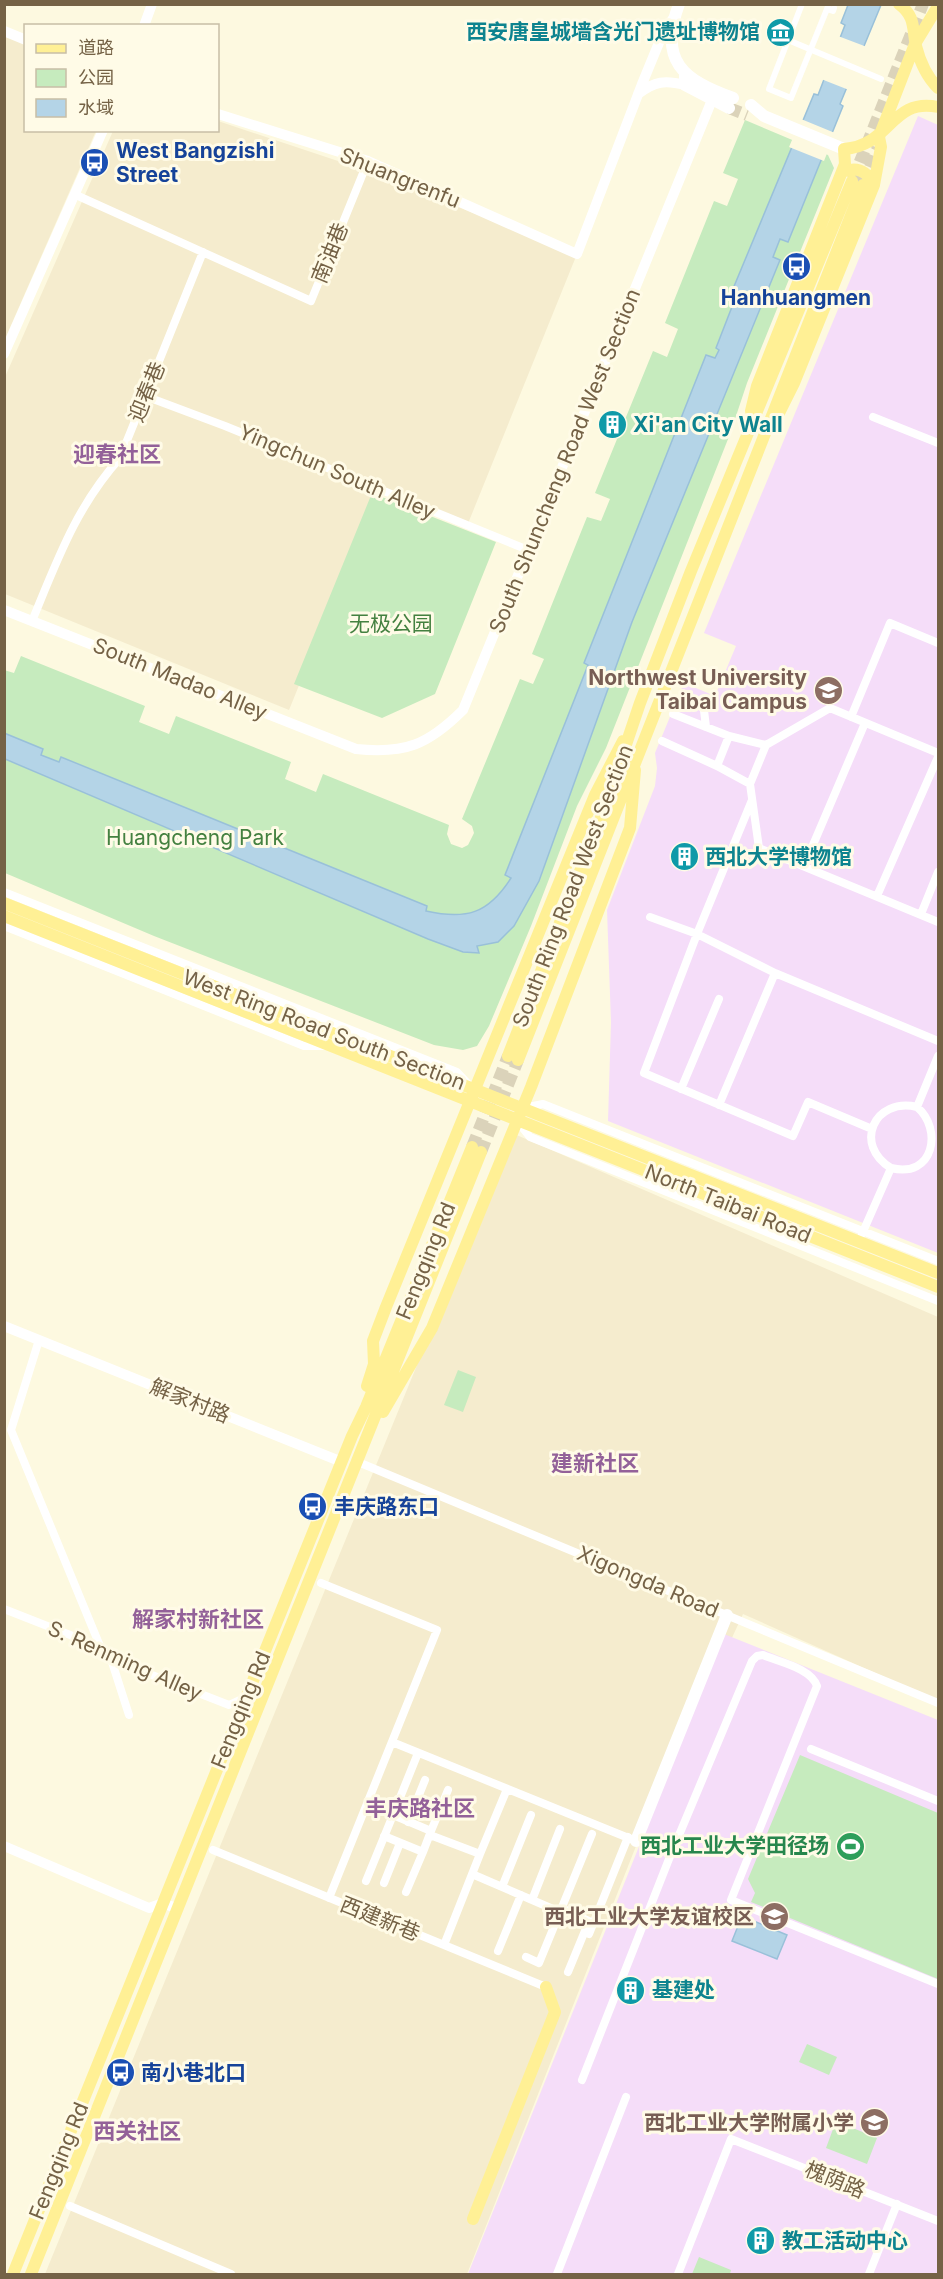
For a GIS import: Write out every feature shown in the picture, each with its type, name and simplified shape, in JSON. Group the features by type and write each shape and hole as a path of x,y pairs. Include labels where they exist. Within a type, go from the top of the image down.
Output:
{"main road":[{"path":"679,4 674,17 674,55 678,67 685,80 712,100 731,103 685,80"},
{"path":"899,4 908,11 912,18 915,44 930,78 939,88"},
{"name":"South Ring Road West Section","path":"863,184 746,482 513,1058 632,727 687,582 746,439 863,184 881,147 879,137 915,44 939,6"},
{"path":"749,110 841,148 855,148 879,137 900,113 916,105 939,108"},
{"path":"746,439 757,386 845,164 841,148"},
{"path":"842,172 850,168 863,171 863,184"},
{"path":"352,1436 374,1365 374,1341 468,1102 595,795 615,753 632,727"},
{"path":"360,1457 432,1328 517,1121 630,828 637,754"},
{"name":"West Ring Road South Section","path":"4,903 474,1089"},
{"name":"West Ring Road South Section","path":"4,916 517,1121"},
{"name":"North Taibai Road","path":"474,1089 861,1236 939,1273"},
{"name":"North Taibai Road","path":"517,1121 939,1287"},
{"name":"Fengqing Rd","path":"13,2274 352,1436 477,1150 390,1373 360,1457 31,2274"},
{"path":"632,1839 727,1615"},
{"path":"472,2218 555,2012 546,1987"}],"street":[{"path":"145,24 153,4"},
{"path":"802,4 769,89 792,98 830,7"},
{"path":"638,94 663,33 674,17"},
{"path":"4,31 24,39"},
{"path":"788,40 881,79"},
{"path":"800,78 807,81"},
{"path":"638,94 654,82 685,80"},
{"name":"Shuangrenfu","path":"219,114 368,161 577,254 638,94"},
{"name":"South Shuncheng Road West Section","path":"356,749 386,752 415,746 442,732 463,710 712,100"},
{"path":"4,354 102,132"},
{"name":"南油巷","path":"203,252 311,301 368,161"},
{"path":"76,195 203,252"},
{"name":"迎春巷","path":"32,621 77,515 98,483 120,458 203,252"},
{"name":"Yingchun South Alley","path":"145,396 225,426 528,550"},
{"path":"873,417 939,443"},
{"name":"South Madao Alley","path":"4,610 356,749"},
{"path":"850,717 890,623 939,643"},
{"path":"703,702 706,727"},
{"path":"877,896 939,755 830,708 766,745 750,784 759,848 939,922"},
{"path":"673,714 729,736 766,745"},
{"path":"804,866 865,723"},
{"path":"717,766 729,736"},
{"path":"662,741 750,784"},
{"path":"752,800 697,934 644,1073 793,1136 808,1102 872,1129"},
{"path":"921,914 939,873"},
{"name":"West Ring Road South Section","path":"4,892 457,1072 474,1089"},
{"path":"650,917 697,934 775,973 939,1041"},
{"name":"West Ring Road South Section","path":"4,927 304,1046 330,1046"},
{"path":"719,1105 775,973"},
{"path":"681,1089 719,999"},
{"path":"294,1019 320,1018"},
{"path":"917,1107 939,1056"},
{"path":"899,1105 917,1107 929,1116 935,1127 937,1143 934,1151 922,1165 914,1169 891,1168 877,1158 871,1146 872,1129 879,1115 888,1108 899,1105"},
{"path":"517,1121 530,1137 939,1300"},
{"path":"891,1168 861,1236 939,1261"},
{"name":"解家村路","path":"4,1326 342,1462"},
{"path":"39,1340 12,1430 100,1646 111,1659 129,1715"},
{"name":"Xigongda Road","path":"360,1457 727,1615 939,1703"},
{"path":"321,1583 437,1630 329,1898"},
{"name":"S. Renming Alley","path":"4,1609 87,1642 111,1659 229,1705 246,1697"},
{"path":"582,2080 669,1858 752,1661 757,1656 763,1655 801,1670 815,1681 817,1686 731,1900 939,1984"},
{"path":"392,1742 632,1839 589,1934"},
{"path":"811,1749 939,1801"},
{"path":"366,1881 418,1753"},
{"path":"408,1822 425,1780"},
{"path":"444,1945 507,1789"},
{"path":"406,1892 448,1790"},
{"path":"393,1815 480,1854"},
{"path":"502,1887 531,1815"},
{"path":"532,1900 560,1829"},
{"path":"526,1957 539,1962 592,1834"},
{"path":"384,1836 423,1852"},
{"path":"384,1883 400,1843"},
{"path":"4,1846 149,1908 163,1903 178,1909"},
{"name":"西建新巷","path":"213,1850 546,1987"},
{"path":"472,1874 589,1922 568,1972"},
{"path":"498,1951 520,1895"},
{"path":"557,2274 626,2097"},
{"name":"槐荫路","path":"678,2274 731,2139 939,2221"},
{"path":"869,2274 897,2204"},
{"path":"70,2206 231,2274"}],"shaded area":[{"path":"4,34 24,42 24,132 96,132 5,339"},
{"name":"Northwest University Taibai Campus","path":"918,116 938,125 938,1253 608,1121 611,1022 607,910 655,786 657,768 655,753 684,683 715,696 736,646 704,633"},
{"path":"219,121 362,169 577,254 467,526 379,489 289,710 5,594 5,377 113,132 219,132"},
{"path":"512,1133 938,1317 938,1701 743,1614 640,1836 467,2274 45,2274"},
{"name":"西北工业大学友谊校区","path":"724,1634 938,1720 938,2274 468,2274"}],"green space":[{"name":"Huangcheng Park","path":"745,120 828,155 834,168 747,383 730,434 606,748 577,806 531,926 489,1026 477,1046 463,1050 434,1045 154,936 5,873 4,670 14,673 21,656 145,706 139,722 169,734 176,716 291,762 285,779 316,792 323,774 449,825 447,834 451,844 462,848 468,845 474,833 472,826 462,819 520,679 533,684 544,659 532,654 587,517 601,521 610,499 595,493 653,351 667,357 678,329 665,323 714,201 727,206 738,179 723,173"},
{"name":"无极公园","path":"372,493 496,542 435,694 382,718 294,684"},
{"path":"458,1370 476,1377 463,1412 444,1405"},
{"name":"西北工业大学田径场","path":"800,1755 938,1813 938,1979 751,1902 755,1893 748,1879"},
{"path":"807,2044 837,2057 829,2075 799,2062"},
{"path":"836,2121 877,2138 867,2164 826,2148"},
{"path":"699,2257 731,2270 730,2274 692,2274"}],"water":[{"path":"848,5 881,5 840,104 843,106 788,242 780,239 773,257 780,260 632,622 539,881 514,926 498,942 477,946 479,953 463,952 5,759 4,733 43,749 41,755 59,762 61,757 427,906 426,911 440,914 464,914 485,907 494,900 511,878 505,875 588,665 584,663 706,355 715,358 719,350 716,348 735,299 730,296 814,94 818,95 845,25 841,23"},
{"path":"742,1916 787,1935 777,1959 732,1941"}],"pier":[{"path":"838,36 867,47 849,90 821,79"},
{"path":"801,119 835,133 824,161 789,147"}],"tunnel":[{"path":"853,179 923,4"},
{"path":"729,108 747,115"},
{"path":"863,184 878,148"},
{"path":"472,1147 508,1056"},
{"path":"481,1152 518,1060"}],"place":[{"name":"西安唐皇城墙含光门遗址博物馆","path":"781,32"},
{"name":"West Bangzishi Street","path":"95,163"},
{"name":"Hanhuangmen","path":"796,267"},
{"name":"Xi'an City Wall","path":"612,425"},
{"name":"Northwest University Taibai Campus","path":"828,690"},
{"name":"西北大学博物馆","path":"684,857"},
{"name":"丰庆路东口","path":"313,1507"},
{"name":"西北工业大学田径场","path":"850,1846"},
{"name":"西北工业大学友谊校区","path":"775,1917"},
{"name":"基建处","path":"631,1990"},
{"name":"南小巷北口","path":"120,2073"},
{"name":"西北工业大学附属小学","path":"875,2123"},
{"name":"教工活动中心","path":"761,2241"}],"district":[{"name":"迎春社区","path":"117,454"},
{"name":"建新社区","path":"595,1463"},
{"name":"解家村新社区","path":"198,1619"},
{"name":"丰庆路社区","path":"420,1808"},
{"name":"西关社区","path":"137,2131"}]}
